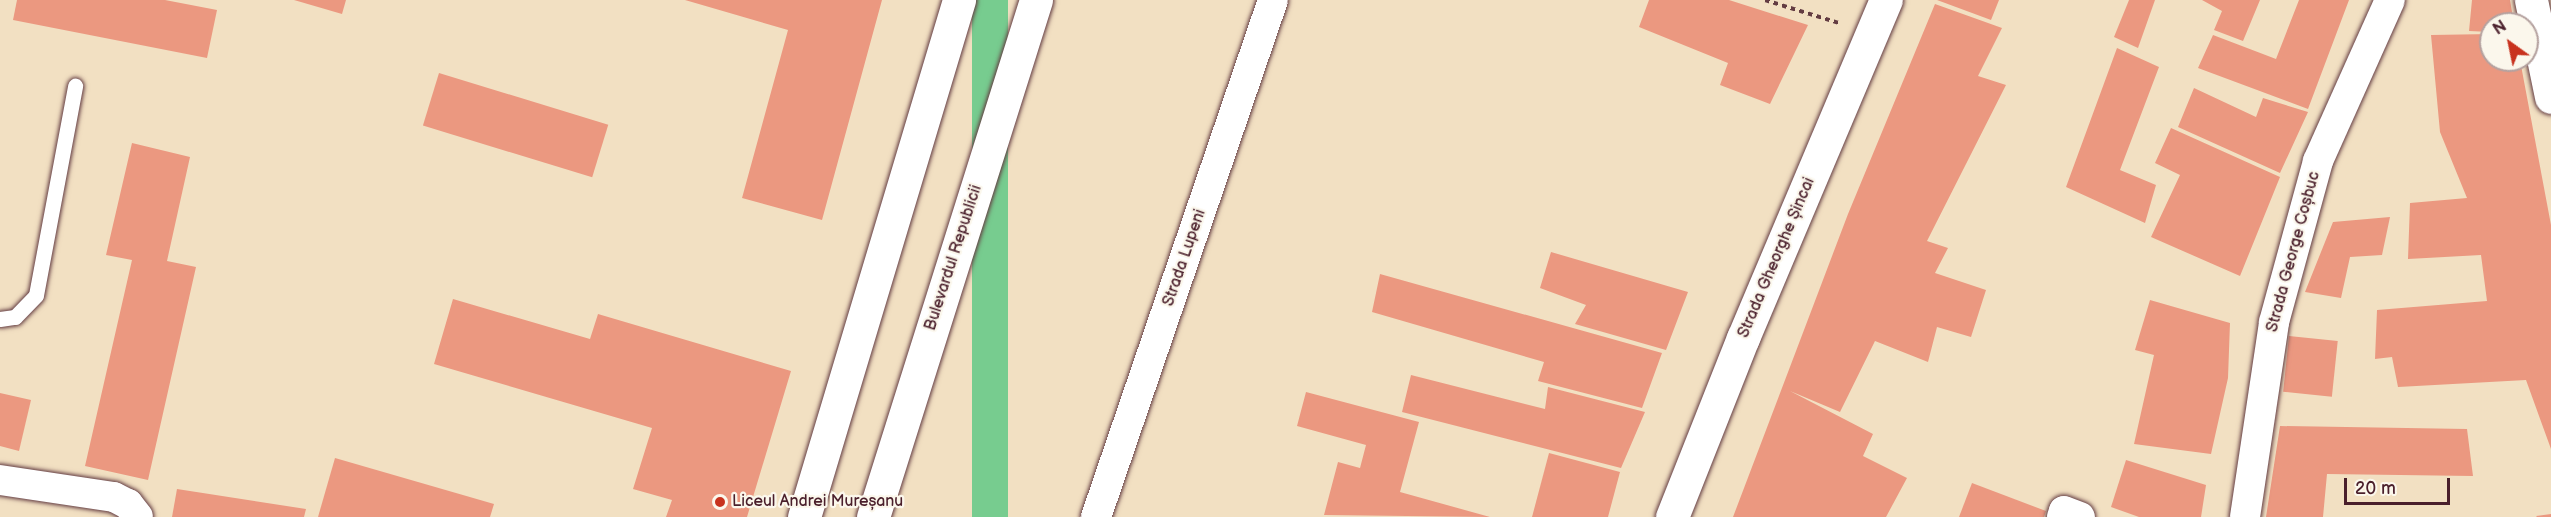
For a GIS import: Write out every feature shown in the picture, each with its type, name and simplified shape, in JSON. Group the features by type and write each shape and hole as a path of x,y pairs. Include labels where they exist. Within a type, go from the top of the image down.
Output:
{"main road":[{"path":"804,517 959,0"},
{"name":"Bulevardul Republicii","path":"873,517 1036,0"},
{"name":"Strada Gheorghe Șincai","path":"1672,517 1743,338 1874,34 1886,0"},
{"path":"2530,0 2551,97"}],"street":[{"name":"Strada Lupeni","path":"1096,517 1273,0"},
{"name":"Strada George Coșbuc","path":"2245,517 2274,322 2315,172 2391,0"},
{"path":"0,480 114,497 128,504 138,517"},
{"path":"2062,517 2064,511 2080,517"}],"lane":[{"path":"0,319 15,317 36,296 75,86"}],"path":[{"path":"1765,0 1874,34"}],"green space":[{"path":"972,0 1008,0 1008,517 972,517"}],"building":[{"path":"17,0 165,0 217,10 207,58 13,20"},
{"path":"294,0 346,0 342,14"},
{"path":"685,0 882,0 822,220 742,198 788,30"},
{"path":"1649,0 1729,0 1808,25 1770,104 1720,85 1728,63 1639,27"},
{"path":"1937,0 1999,0 1991,20"},
{"path":"2129,0 2155,0 2138,48 2114,37"},
{"path":"2202,0 2260,0 2243,41 2214,30 2222,11"},
{"path":"2299,0 2349,0 2308,109 2198,68 2213,35 2276,59"},
{"path":"2472,0 2510,0 2512,12 2479,12 2479,31 2469,31"},
{"path":"1935,4 2002,28 1978,76 2006,85 1927,241 1948,248 1935,273 1986,290 1971,337 1937,327 1928,362 1875,341 1840,412 1790,391 1873,434 1863,456 1907,478 1886,517 1733,517 1848,214"},
{"path":"2479,34 2479,72 2522,72 2551,225 2551,449 2526,380 2398,387 2392,357 2375,359 2377,310 2487,301 2481,255 2408,259 2410,203 2467,198 2440,132 2431,35"},
{"path":"2117,48 2159,67 2120,170 2156,185 2145,223 2066,187"},
{"path":"439,73 608,125 592,177 423,126"},
{"path":"2194,88 2256,117 2263,98 2308,112 2280,173 2178,127"},
{"path":"2171,128 2280,177 2240,276 2151,237 2180,175 2155,163"},
{"path":"132,143 190,157 167,261 196,267 148,480 85,466 132,260 106,255"},
{"path":"2390,217 2382,255 2350,257 2341,298 2305,292 2333,222"},
{"path":"1551,252 1688,292 1666,350 1575,324 1586,305 1540,288"},
{"path":"1380,274 1662,353 1642,408 1538,381 1544,362 1372,312"},
{"path":"453,299 590,339 598,314 791,371 747,517 666,517 672,500 633,489 652,428 434,364"},
{"path":"2150,300 2230,323 2228,378 2211,454 2134,444 2154,355 2135,350"},
{"path":"2289,336 2338,341 2332,397 2283,392"},
{"path":"1411,375 1545,409 1548,387 1645,412 1621,468 1402,412"},
{"path":"1306,392 1419,422 1400,492 1490,517 1324,515 1338,462 1360,468 1366,445 1297,426"},
{"path":"0,393 31,400 19,451 0,446"},
{"path":"2280,426 2467,429 2473,476 2327,474 2323,517 2266,517"},
{"path":"1549,453 1620,472 1608,517 1532,517"},
{"path":"335,458 494,504 490,517 318,517"},
{"path":"2126,460 2206,485 2201,517 2139,517 2111,507"},
{"path":"1972,483 2046,511 2044,517 1959,517"},
{"path":"177,489 306,509 304,517 172,517"},
{"path":"2551,514 2551,517 2536,516"}],"place":[{"name":"Liceul Andrei Mureșanu","path":"720,502"}]}
